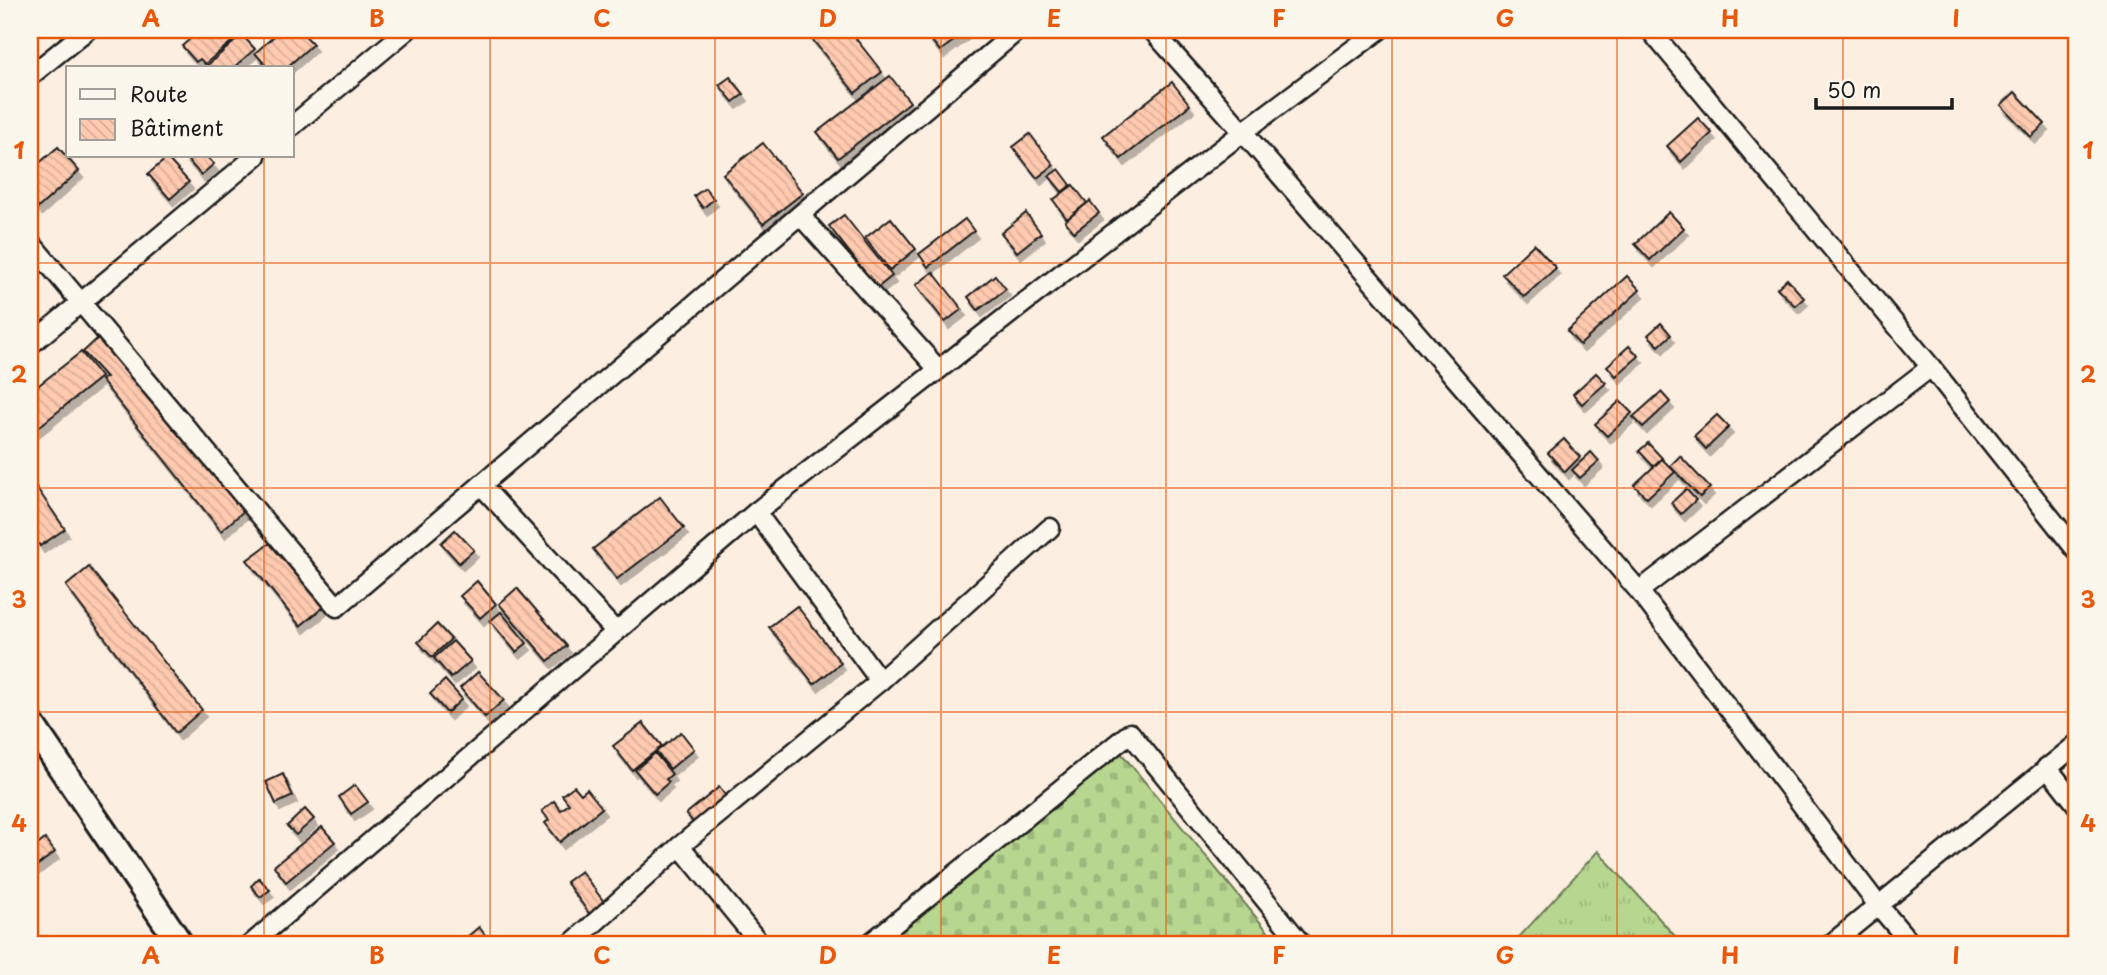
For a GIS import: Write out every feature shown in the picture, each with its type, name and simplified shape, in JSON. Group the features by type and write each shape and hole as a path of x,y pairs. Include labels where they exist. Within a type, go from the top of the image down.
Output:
{"main road":[{"path":"30,722 181,945"}],"street":[{"path":"30,76 87,30"},
{"path":"294,124 407,30"},
{"path":"30,242 337,607 1018,30"},
{"path":"1152,30 1639,591 1878,905 1912,945"},
{"path":"250,945 756,512 937,368 1379,30"},
{"path":"1650,30 1931,367 2077,551"},
{"path":"30,345 254,158"},
{"path":"800,215 937,368"},
{"path":"1639,591 1931,367"},
{"path":"481,485 616,632"},
{"path":"756,512 880,681"},
{"path":"570,945 680,846 880,681 1050,528"},
{"path":"868,945 1130,733 1302,945"},
{"path":"1830,945 2077,744"},
{"path":"2047,767 2077,805"},
{"path":"680,846 761,945"}],"green space":[{"path":"1117,748 1279,945 875,945"},
{"path":"1598,851 1683,945 1512,945"}],"building":[{"path":"193,30 239,30 242,33 205,64 200,59 196,62 182,46 191,38 187,35"},
{"path":"281,30 300,30 313,44 288,66 266,66 255,53"},
{"path":"805,30 849,30 882,72 855,93"},
{"path":"923,30 968,30 940,51"},
{"path":"242,35 255,49 235,66 206,66"},
{"path":"890,76 910,102 838,158 817,132"},
{"path":"730,77 744,94 733,102 719,85"},
{"path":"1172,82 1190,105 1121,159 1103,136"},
{"path":"2015,92 2045,124 2031,137 2001,105"},
{"path":"1698,118 1712,133 1681,162 1667,146"},
{"path":"1030,134 1054,165 1037,178 1013,147"},
{"path":"763,143 803,193 763,224 723,174"},
{"path":"58,147 79,171 38,208 30,198 30,171"},
{"path":"167,158 189,182 170,199 148,174"},
{"path":"186,158 208,158 214,164 201,175"},
{"path":"1059,169 1071,185 1062,192 1049,176"},
{"path":"1073,185 1087,203 1067,219 1053,200"},
{"path":"705,188 714,199 703,208 694,196"},
{"path":"1090,201 1099,213 1074,232 1065,221"},
{"path":"1669,212 1684,228 1650,260 1635,244"},
{"path":"1026,213 1041,233 1017,252 1001,233"},
{"path":"844,215 892,276 877,288 829,226"},
{"path":"891,218 916,249 890,270 865,238"},
{"path":"965,219 974,231 928,267 919,254"},
{"path":"1534,244 1556,268 1524,297 1502,274"},
{"path":"933,272 962,309 945,322 916,285"},
{"path":"995,275 1006,289 978,310 968,297"},
{"path":"1627,276 1640,290 1580,345 1567,331"},
{"path":"1787,279 1804,298 1795,306 1777,288"},
{"path":"1661,323 1671,335 1659,346 1648,335"},
{"path":"99,337 245,510 221,531 101,380 106,377 83,352"},
{"path":"1629,346 1639,356 1616,376 1607,366"},
{"path":"81,352 101,377 30,434 30,392"},
{"path":"1596,373 1606,383 1582,404 1573,394"},
{"path":"1661,392 1670,402 1643,427 1633,417"},
{"path":"1620,401 1632,413 1607,436 1595,424"},
{"path":"1717,415 1729,427 1706,449 1694,436"},
{"path":"1564,439 1580,457 1565,472 1548,453"},
{"path":"1648,443 1662,458 1653,466 1639,451"},
{"path":"1591,452 1599,461 1580,478 1572,470"},
{"path":"1680,456 1710,488 1700,497 1670,466"},
{"path":"1662,459 1675,472 1647,498 1634,485"},
{"path":"30,478 65,529 40,546 30,531"},
{"path":"1686,489 1696,500 1681,514 1671,503"},
{"path":"660,497 684,528 617,579 593,549"},
{"path":"455,530 474,550 459,563 441,543"},
{"path":"270,543 325,606 300,626 247,560"},
{"path":"89,567 202,710 176,733 66,586"},
{"path":"477,581 496,604 480,618 460,596"},
{"path":"517,588 567,646 548,661 499,604"},
{"path":"797,606 841,663 814,684 769,627"},
{"path":"501,612 527,643 516,652 490,621"},
{"path":"437,624 451,639 432,657 418,642"},
{"path":"453,641 471,661 451,678 434,658"},
{"path":"478,672 504,700 485,717 460,688"},
{"path":"445,680 462,699 447,713 430,694"},
{"path":"643,723 662,746 632,770 613,746"},
{"path":"681,732 694,749 670,769 656,752"},
{"path":"655,753 672,774 666,779 669,782 655,794 635,770"},
{"path":"283,774 293,796 276,804 266,782"},
{"path":"355,785 368,802 351,814 339,797"},
{"path":"574,786 581,794 587,789 602,808 560,842 545,823 549,820 542,811 554,801 561,810 569,804 562,795"},
{"path":"719,787 730,802 698,828 686,814"},
{"path":"305,809 314,819 296,835 287,826"},
{"path":"322,827 335,842 286,882 274,866"},
{"path":"45,839 55,852 30,871 30,851"},
{"path":"581,871 607,906 592,917 566,882"},
{"path":"259,878 270,890 260,897 251,886"},
{"path":"479,927 493,945 463,945 461,942"}]}
